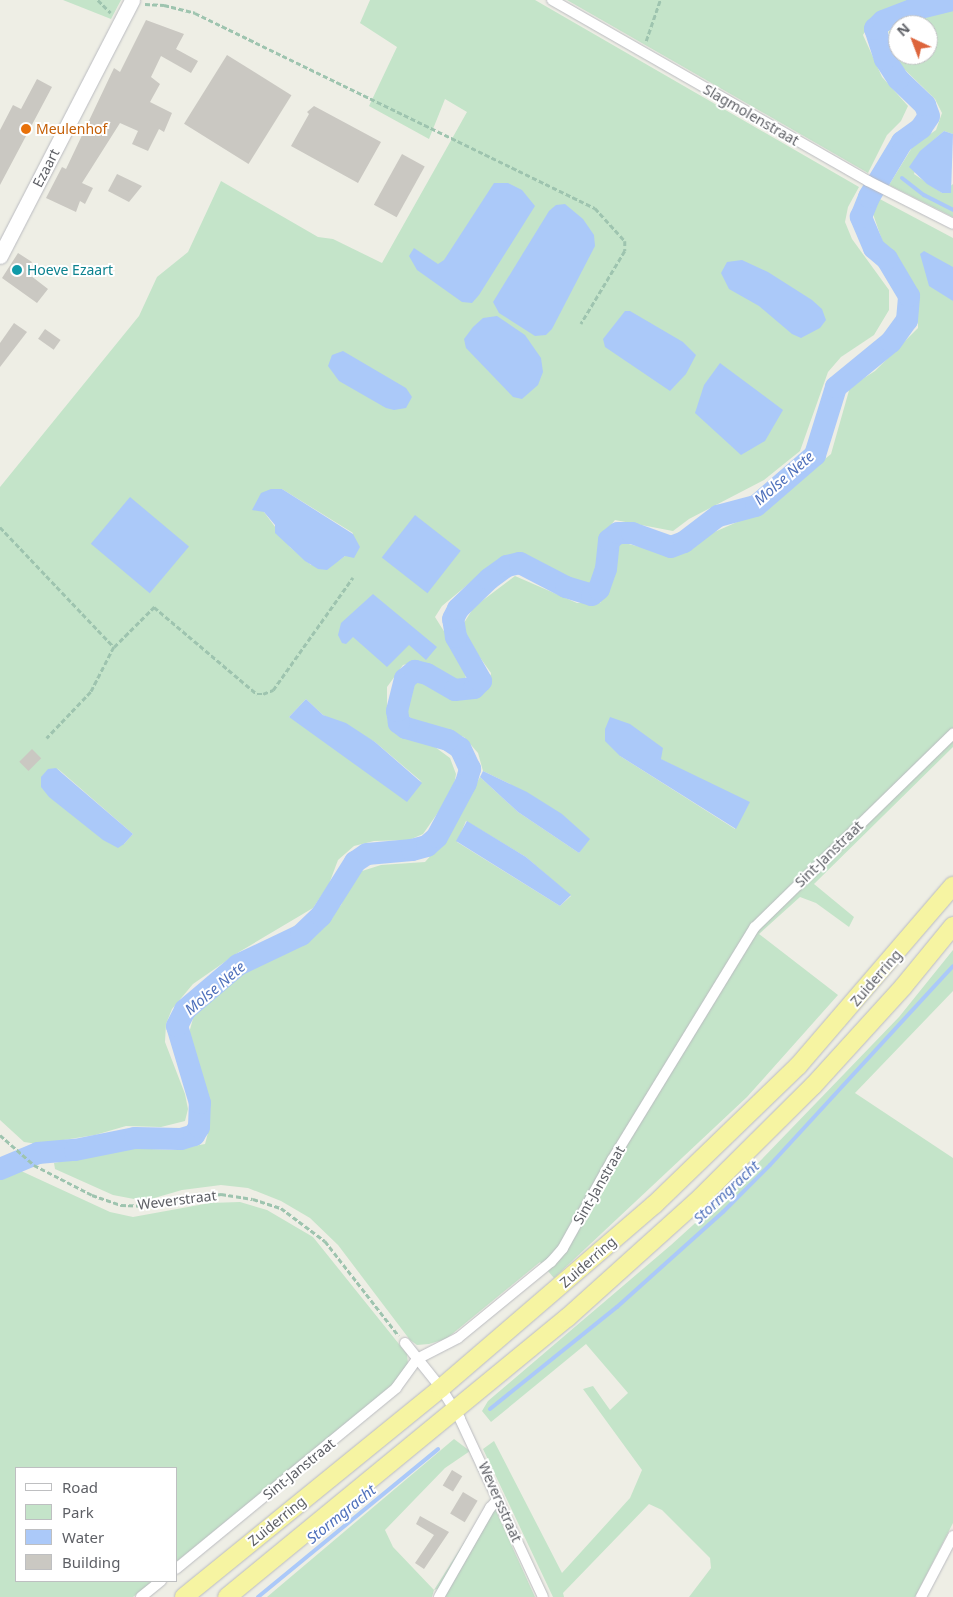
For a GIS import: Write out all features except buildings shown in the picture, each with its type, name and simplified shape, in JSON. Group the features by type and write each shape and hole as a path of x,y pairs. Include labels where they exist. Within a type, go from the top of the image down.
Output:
{"highway":[{"name":"Zuiderring","path":"184,1597 441,1388 654,1205 743,1122 849,1010 953,886"},
{"name":"Zuiderring","path":"227,1597 567,1318 703,1196 813,1086 904,987 953,926"}],"main road":[{"name":"Ezaart","path":"1,251 131,2"}],"street":[{"name":"Slagmolenstraat","path":"552,0 868,181 953,224"},
{"name":"Sint-Janstraat","path":"178,1567 396,1388 418,1359 458,1338 557,1255 755,927 953,734"},
{"path":"405,1343 441,1388"},
{"name":"Weversstraat","path":"441,1388 454,1409 498,1499 543,1597"},
{"path":"439,1597 490,1508 498,1499"},
{"path":"921,1597 953,1536"},
{"path":"141,1597 160,1582"}],"path":[{"path":"98,0 122,20"},
{"path":"643,52 660,0"},
{"path":"131,2 164,5 196,13 595,208 625,240 625,251 582,324"},
{"path":"0,527 114,647"},
{"path":"47,738 91,692 114,647 154,606 257,694 264,694 273,690 353,577"},
{"name":"Weverstraat","path":"0,1135 34,1165 92,1195 121,1205 144,1206 221,1194 253,1199 281,1208 325,1241 405,1343"}],"green space":[{"path":"63,0 121,0 111,19"},
{"path":"370,0 535,0 859,187 848,207 845,222 852,239 889,290 889,310 874,335 841,357 828,372 800,451 764,480 689,519 673,531 615,520 609,527 598,572 588,588 582,589 528,557 516,555 503,558 490,566 442,606 435,617 457,652 466,673 465,682 456,683 426,666 411,663 403,665 387,687 387,711 393,732 435,747 450,758 456,774 453,791 423,834 409,840 374,841 354,846 338,860 329,884 313,908 239,952 193,984 172,1009 166,1024 165,1042 185,1094 188,1109 185,1121 161,1127 126,1126 95,1135 38,1144 24,1142 0,1120 0,487 139,316 157,277 188,252 221,181 318,237 333,239 382,263 467,112 445,99 429,139 369,106 397,47 360,23","holes":["282,489 353,533 345,556 338,561 311,565 290,547 264,512","306,699 323,715 375,742 422,782 289,717","57,768 133,834 124,844"]},
{"path":"567,0 925,0 884,10 872,20 863,35 882,77 908,106 901,121 887,135 868,173"},
{"path":"953,9 953,134 944,131 921,151 914,174 942,193 953,184 953,217 889,185 913,146 936,130 942,113 935,99 900,65 938,65 938,15 934,15"},
{"path":"876,197 953,238 953,747 814,884 854,917 849,927 816,903 800,897 759,934 838,995 747,1097 554,1278 540,1262 446,1339 429,1344 417,1345 410,1340 338,1245 310,1218 281,1201 248,1188 221,1185 182,1190 151,1199 134,1199 113,1195 55,1169 54,1163 130,1148 172,1150 205,1144 209,1129 209,1110 189,1033 194,1015 243,972 308,939 341,905 350,884 362,871 381,865 425,862 445,840 480,777 518,812 579,853 582,848 510,784 483,771 478,753 464,737 413,720 405,713 408,687 413,682 422,682 452,699 482,694 489,685 491,673 469,642 462,626 474,607 515,576 577,603 600,603 611,584 615,549 621,542 675,556 684,553 710,534 762,511 831,454 850,387 875,371 918,328 918,304 914,288 882,240 872,211 871,202","holes":["620,756 660,759 749,803 735,829","466,821 526,857 571,896 560,906 457,842"]},
{"path":"953,950 953,991 855,1093 953,1158 953,1523 915,1597 689,1597 711,1568 710,1558 662,1510 649,1504 563,1593 564,1597 553,1597 483,1449 494,1441 562,1573 630,1498 642,1470 583,1389 593,1386 610,1410 628,1393 586,1344 491,1422 482,1411 488,1401 671,1245 736,1186 899,1017"},
{"path":"19,1170 110,1212 133,1217 210,1203 240,1202 267,1210 313,1237 407,1354 408,1364 396,1383 178,1560 178,1467 15,1467 15,1582 152,1582 133,1597 0,1597 0,1180"},
{"path":"454,1439 470,1451 445,1468 385,1530 393,1547 434,1590 432,1597 267,1597"},
{"path":"491,1500 535,1597 444,1597 440,1588 434,1590"}],"water":[{"path":"944,131 953,134 951,193 942,193 927,184 909,167 920,151"},
{"path":"494,183 508,183 522,190 535,206 479,295 472,303 462,302 417,270 409,256 414,248 438,264 444,260"},
{"path":"565,204 583,219 594,235 595,246 552,329 546,335 535,336 499,313 493,302 549,211 556,205"},
{"path":"924,251 953,267 953,301 929,286 920,254"},
{"path":"742,260 768,272 812,300 822,309 826,320 820,328 801,338 792,334 759,306 729,289 721,273 727,262"},
{"path":"625,311 630,311 683,342 696,355 686,374 670,391 605,347 603,339"},
{"path":"497,316 525,335 541,358 543,372 538,385 522,399 513,397 466,348 464,339 473,327 483,318"},
{"path":"343,351 406,388 412,397 406,408 394,410 386,408 339,381 328,366 332,355"},
{"path":"720,363 783,410 765,441 741,455 695,413 704,385"},
{"path":"271,489 282,489 353,534 360,547 354,558 345,556 327,570 318,569 305,561 275,533 275,525 264,512 252,510 261,493"},
{"path":"130,497 189,546 150,593 91,544"},
{"path":"415,515 461,551 427,593 382,558"},
{"path":"373,594 437,647 426,660 409,645 387,667 353,637 346,644 342,643 338,635 341,623"},
{"path":"306,699 323,715 346,723 375,742 422,783 407,802 289,717"},
{"path":"610,717 630,724 663,748 661,759 750,802 736,829 620,756 605,741 605,729"},
{"path":"56,768 133,834 124,844 118,848 103,840 49,797 41,787 41,777 48,769"},
{"path":"483,771 527,792 562,814 590,839 579,853 518,812 480,777"},
{"path":"467,821 526,857 571,895 560,906 456,841"}],"waterway":[{"name":"Molse Nete","path":"0,1169 38,1153 75,1150 135,1138 181,1139 194,1135 199,1127 200,1103 177,1026 185,1010 238,965 301,935 321,916 355,862 367,854 412,850 427,846 437,837 466,783 470,769 460,748 448,740 406,728 399,723 397,711 405,679 415,671 427,674 455,690 474,688 481,681 456,637 453,619 458,609 489,579 507,566 520,563 566,587 592,595 599,589 606,569 609,540 618,533 632,533 671,547 684,542 718,516 756,506 815,455 836,387 891,342 907,320 909,296 887,259 874,248 861,217 869,197 902,142 921,128 929,116 925,105 898,79 885,59 875,29 883,21 912,10 953,0"},
{"path":"887,168 894,172"},
{"path":"902,178 924,195 953,210"},
{"name":"Stormgracht","path":"490,1409 617,1307 723,1212 770,1165 953,966"},
{"name":"Stormgracht","path":"258,1597 438,1449"}],"place":[{"name":"Meulenhof","path":"26,129"},
{"name":"Hoeve Ezaart","path":"17,270"}]}
